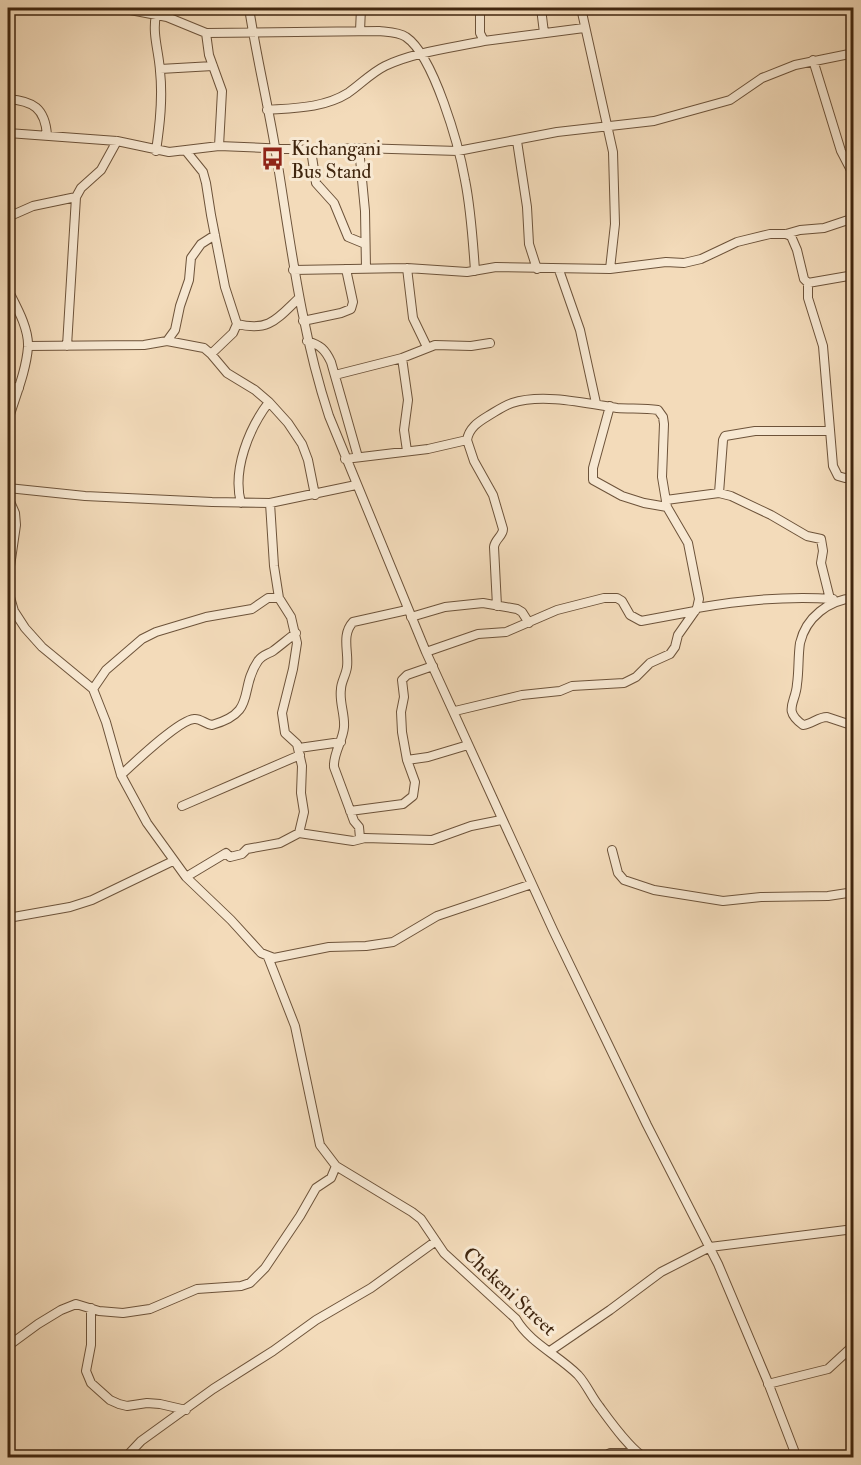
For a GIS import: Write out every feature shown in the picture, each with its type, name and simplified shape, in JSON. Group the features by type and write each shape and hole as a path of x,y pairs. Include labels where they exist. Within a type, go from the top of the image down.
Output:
{"street":[{"path":"120,8 167,17 206,33 379,31 402,34 408,38 422,55 441,97 458,151 469,199 475,271"},
{"path":"163,8 167,17"},
{"path":"249,8 307,341 316,376 345,459 409,614 455,711 501,820 646,1125 710,1247 768,1384 796,1458"},
{"path":"360,31 361,8"},
{"path":"480,8 480,33 484,41"},
{"path":"541,8 544,33"},
{"path":"580,8 614,162 615,224 610,269"},
{"path":"156,15 155,35 160,69 160,123 156,151"},
{"path":"267,110 311,106 332,101 385,66 422,55 484,41 584,28"},
{"path":"206,33 213,66 222,91 219,146"},
{"path":"8,133 117,141 156,151 186,151 219,146 311,150 359,148 458,151 557,132 654,121 719,104 737,96 762,78 795,64 854,52"},
{"path":"813,60 841,150 854,176"},
{"path":"160,69 213,66"},
{"path":"8,99 28,103 41,111 47,135"},
{"path":"67,346 76,197 81,188 101,170 117,141"},
{"path":"517,141 527,207 529,244 537,269"},
{"path":"359,148 365,212 366,268"},
{"path":"311,150 316,183 338,211 348,237 365,244"},
{"path":"186,151 198,165 205,179 225,287 237,324 233,333 211,354"},
{"path":"8,217 33,206 76,197"},
{"path":"293,270 407,268 475,271 496,267 559,270 610,269 666,262 690,262 737,242 770,234 824,228 854,218"},
{"path":"786,234 791,236 794,242 804,279 808,283 808,298 823,346 833,466 838,476 854,477"},
{"path":"167,341 175,330 189,280 191,258 201,244 215,235"},
{"path":"407,268 412,318 427,347"},
{"path":"303,321 351,309 353,302 346,269"},
{"path":"559,270 580,330 596,403"},
{"path":"808,283 854,275"},
{"path":"8,290 24,326 28,346 19,388 8,421"},
{"path":"237,324 252,327 263,326 274,321 298,298"},
{"path":"28,346 144,345 167,341 204,348 227,373 255,390 288,423 302,444 308,460 315,495"},
{"path":"307,341 324,349 335,375 358,457"},
{"path":"335,375 402,358 427,347 490,343"},
{"path":"402,358 408,400 404,430 407,451"},
{"path":"8,386 19,388"},
{"path":"455,711 522,695 567,690 572,686 618,684 630,681 650,663 670,654 675,647 678,635 696,610 699,599 688,543 667,503 662,477 664,424 660,412 654,409 596,403 532,400 510,403 477,423 470,431 467,440 474,461 493,495 503,529 502,534 494,542 497,606"},
{"path":"242,503 238,487 240,467 259,414 269,402"},
{"path":"610,406 593,468 593,480 622,496 644,503 667,503 719,493 731,496 771,515 807,536 821,539 823,551 821,562 830,599"},
{"path":"719,493 724,436 755,431 829,431"},
{"path":"345,459 428,448 467,440"},
{"path":"8,488 85,496 242,503 270,502 315,495 356,485"},
{"path":"8,496 15,513 16,525 8,580 12,604 25,628 53,657 80,676 93,689 106,722 121,775 147,823 186,877 231,920 261,953 268,957 281,957 329,947 366,946 393,942 437,916 532,884"},
{"path":"270,502 274,566 279,598 291,617 297,643 293,669 283,704 282,719 285,733 293,740 299,752 304,812 299,833"},
{"path":"426,651 478,634 506,632 557,610 613,596 622,601 630,615 641,621 723,603 779,598 854,598"},
{"path":"93,689 117,659 149,635 206,617 252,609 268,598 279,598"},
{"path":"839,599 825,607 806,629 801,642 796,694 790,709 802,724 810,724 827,717 854,726"},
{"path":"360,838 359,827 350,811 334,767 341,742 344,716 341,689 348,663 345,649 353,622 365,618 409,614 467,603 483,603 517,609 522,612 529,623"},
{"path":"121,775 167,735 191,719 197,718 212,726 239,712 244,705 250,677 261,657 296,633"},
{"path":"350,811 403,804 413,796 415,782 407,760 401,719 404,697 402,680 407,675 433,666"},
{"path":"182,806 215,790 251,778 299,752 341,742"},
{"path":"407,760 428,757 468,745"},
{"path":"186,877 226,853 230,857 242,854 247,849 280,843 299,833 353,841 360,838 432,840 471,826 501,820"},
{"path":"612,850 618,873 624,880 654,890 723,901 761,897 828,896 854,892"},
{"path":"9,920 92,900 173,861"},
{"path":"8,1346 32,1328 76,1304 99,1311 123,1313 150,1308 197,1289 241,1286 250,1283 265,1268 316,1188 332,1178 336,1166 320,1145 295,1026 268,957"},
{"name":"Chekeni Street","path":"336,1166 421,1219 444,1253 516,1319 524,1332 580,1377 598,1405 635,1453 645,1458"},
{"path":"550,1351 661,1272 710,1247 854,1229"},
{"path":"125,1458 141,1441 213,1389 273,1351 316,1320 371,1288 436,1241"},
{"path":"91,1308 91,1345 86,1371 91,1383 110,1400 119,1404 127,1406 159,1404 186,1410"},
{"path":"768,1384 828,1369 854,1345"},
{"path":"601,1458 610,1454 635,1453"}],"place":[{"name":"Kichangani Bus Stand","path":"273,159"}]}
